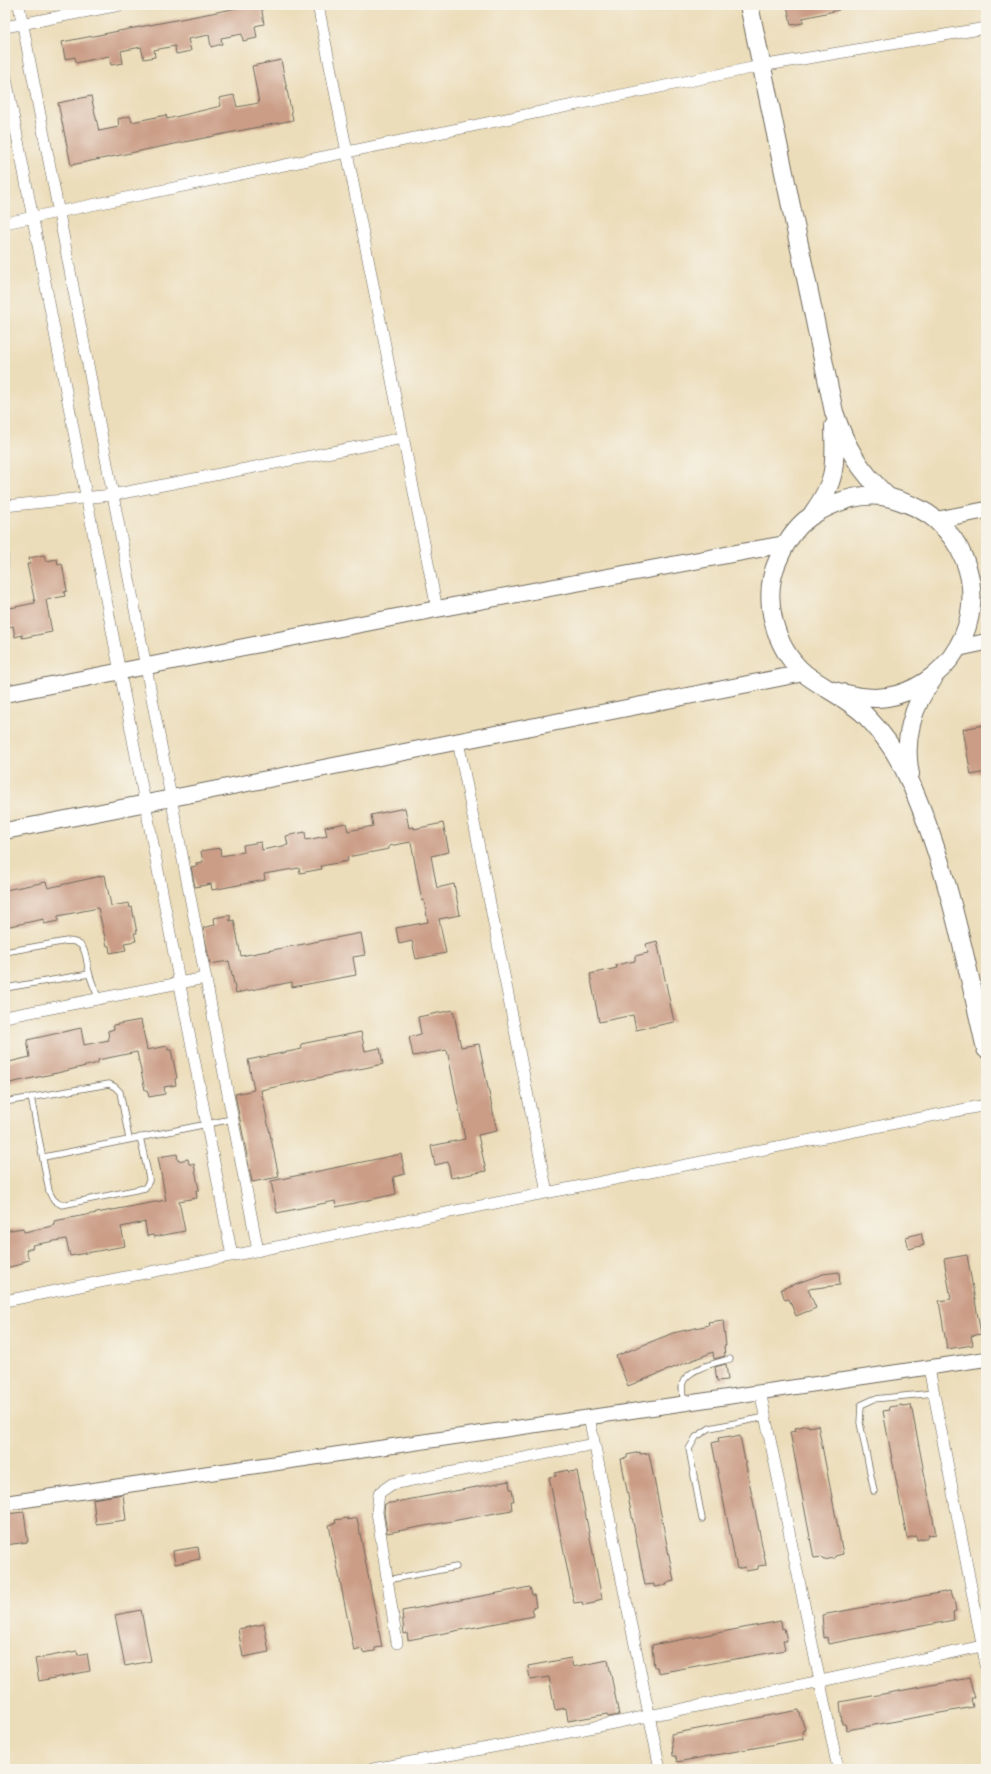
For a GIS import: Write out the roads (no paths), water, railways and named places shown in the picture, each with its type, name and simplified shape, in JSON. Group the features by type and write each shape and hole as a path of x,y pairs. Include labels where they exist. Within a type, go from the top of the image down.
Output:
{"main road":[{"path":"749,5 834,412 845,443 853,458 863,472 888,497"},
{"path":"811,516 827,493 832,480 835,466 834,412"},
{"path":"830,690 858,697 886,697 914,689 946,665 958,648 968,626 972,603 970,580 964,557 952,537 936,520 914,505 888,497 861,496 834,503 811,516 796,529 785,544 775,566 770,589 771,612 778,635 789,655 804,673 854,706 879,731 896,754 912,786 931,835 947,884 986,1049"},
{"path":"936,520 986,510"},
{"path":"5,694 437,609 785,544"},
{"path":"958,648 986,642"},
{"path":"5,831 804,673"},
{"path":"912,786 908,766 910,726 916,707 925,689 937,673"}],"street":[{"path":"19,5 258,1251"},
{"path":"5,27 120,5"},
{"path":"318,5 437,609"},
{"path":"5,223 761,66 986,28"},
{"path":"5,73 8,102 33,217 85,498 232,1256"},
{"path":"5,506 112,495 403,438"},
{"path":"458,741 546,1193"},
{"path":"5,1017 205,978"},
{"path":"5,1301 986,1105"},
{"path":"5,1503 684,1402 986,1359"},
{"path":"929,1368 986,1665"},
{"path":"760,1391 838,1769"},
{"path":"589,1417 660,1769"},
{"path":"397,1643 377,1512 379,1493 392,1484 594,1444"},
{"path":"373,1769 515,1743 821,1681 982,1646"}],"lane":[{"path":"5,555 5,566"},
{"path":"5,952 74,941 80,944 84,950 89,974 99,999"},
{"path":"5,988 89,974"},
{"path":"5,1102 110,1084 116,1087 120,1092 129,1139"},
{"path":"31,1097 51,1198 62,1205 145,1188 149,1182 140,1137"},
{"path":"44,1157 205,1123 232,1119"},
{"path":"684,1402 682,1387 684,1380 701,1367 730,1360"},
{"path":"874,1491 860,1423 861,1406 874,1399 934,1393"},
{"path":"702,1519 689,1449 696,1437 710,1428 766,1417"},
{"path":"387,1580 456,1567"}]}
